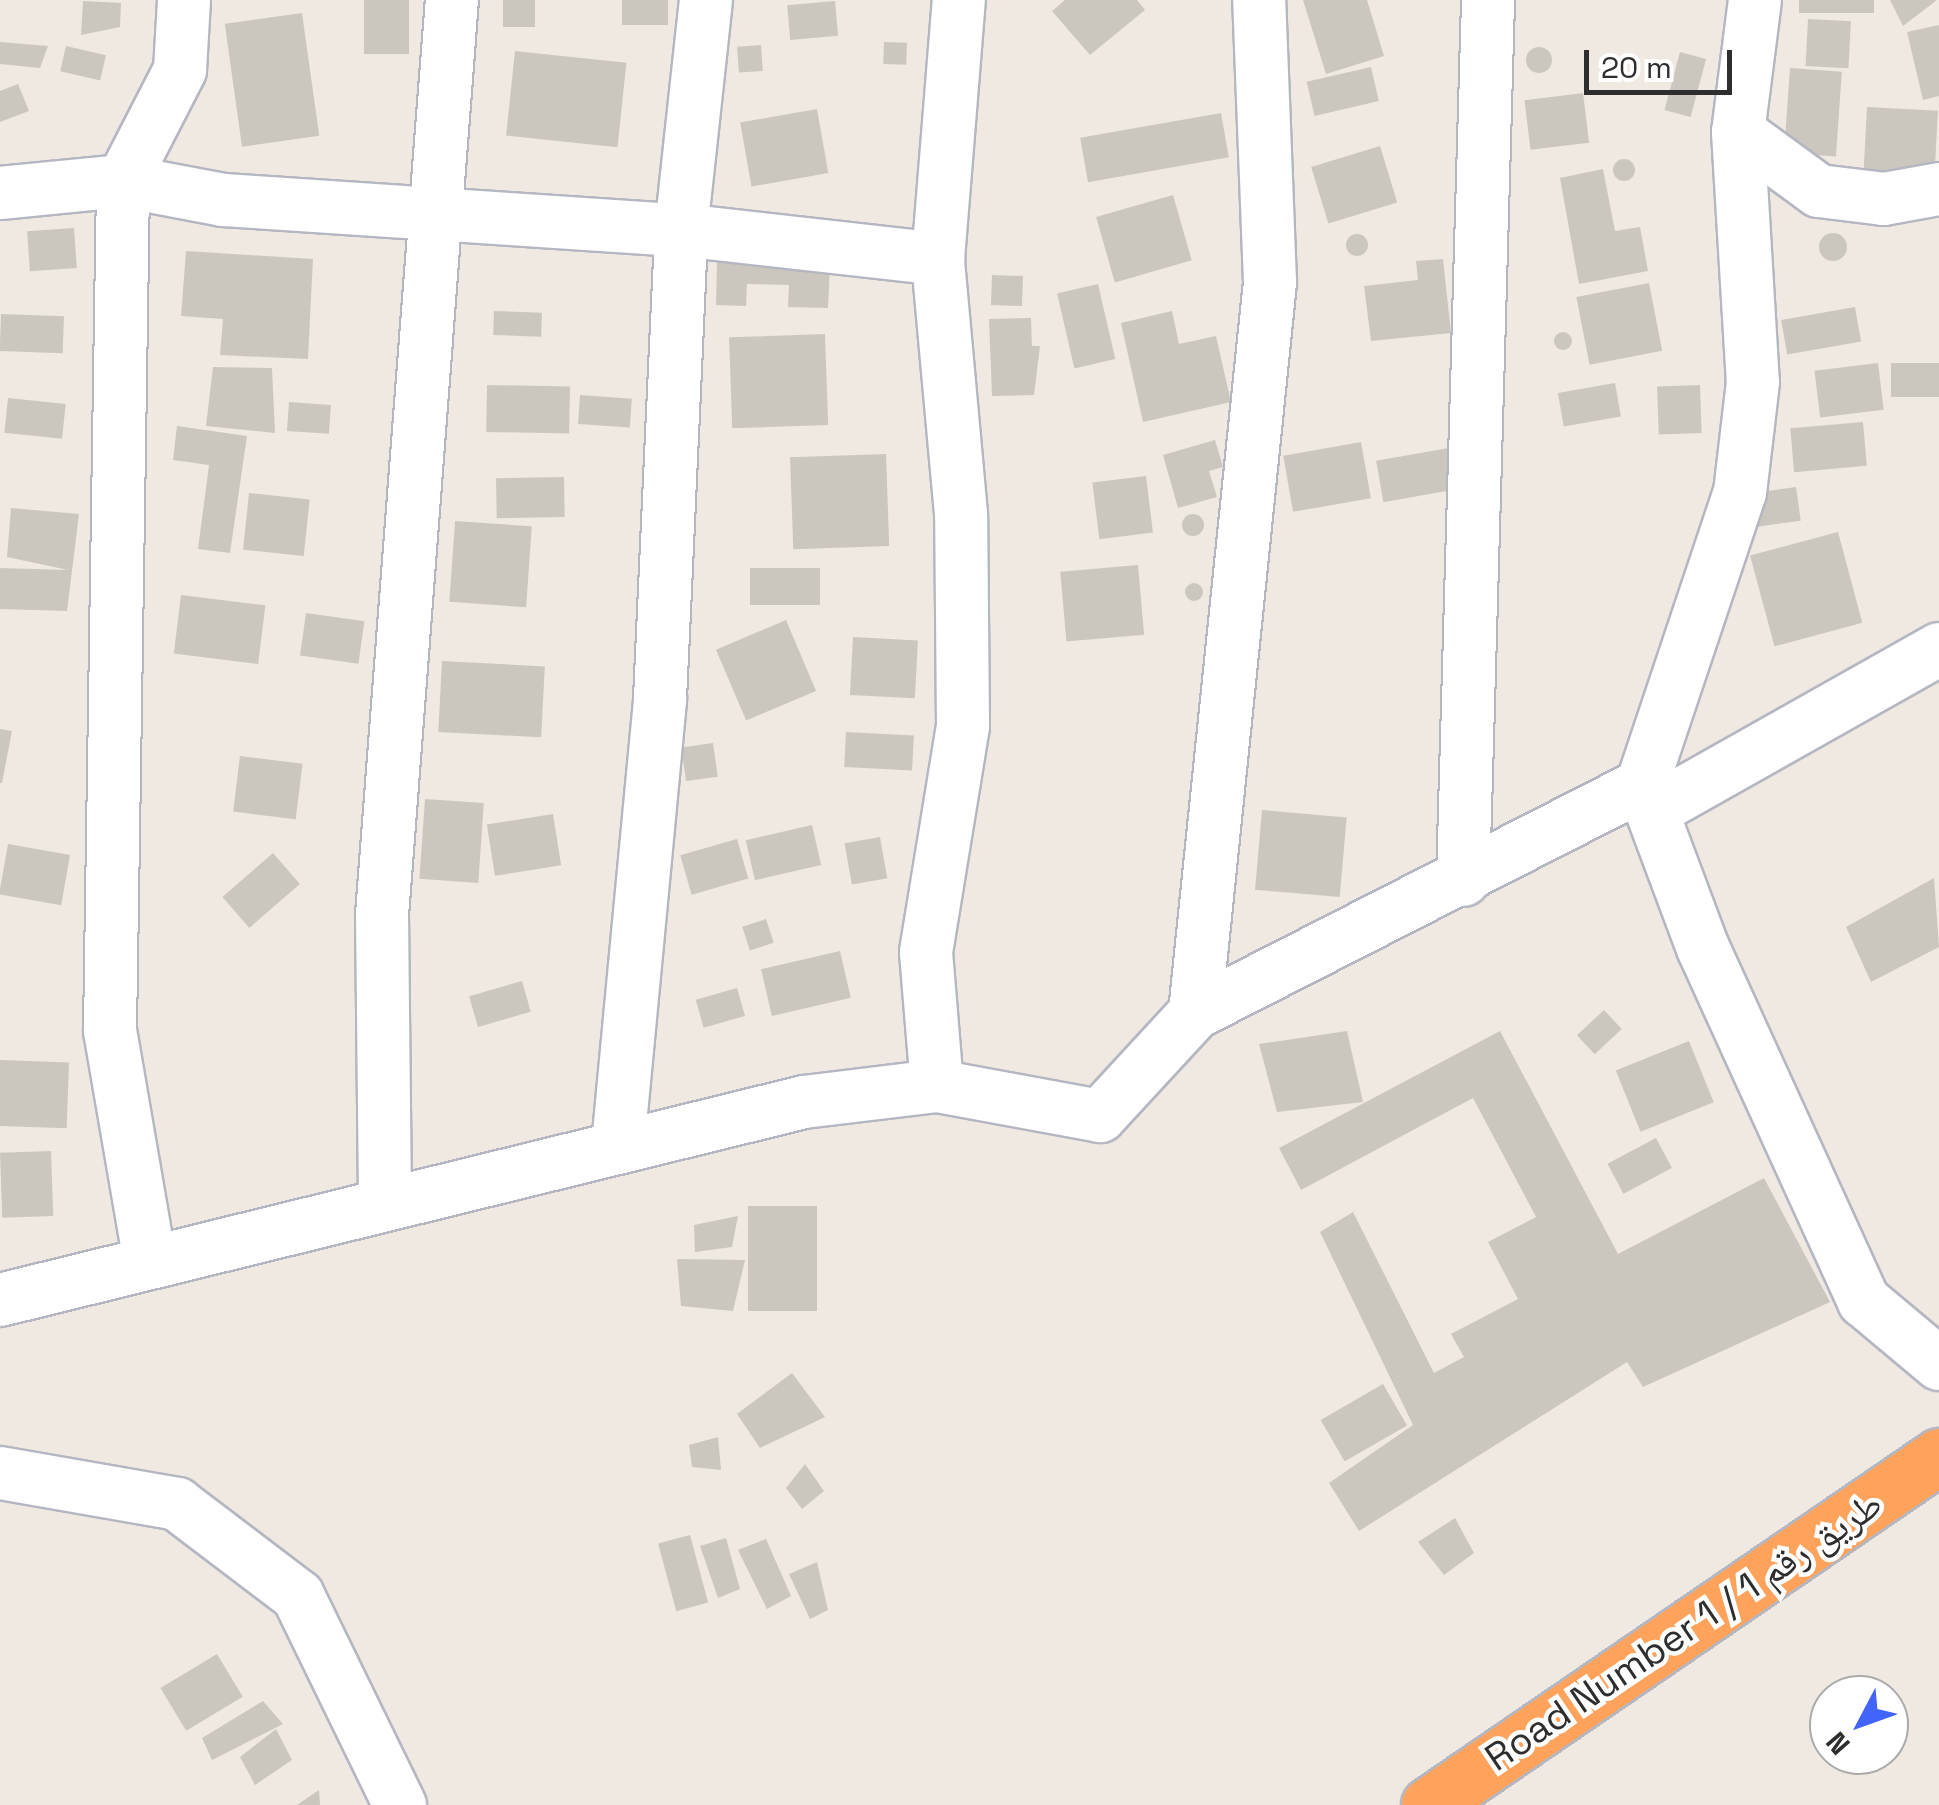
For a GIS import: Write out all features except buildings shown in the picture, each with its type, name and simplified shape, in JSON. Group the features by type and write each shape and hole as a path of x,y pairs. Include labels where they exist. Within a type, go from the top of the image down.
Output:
{"highway":[{"name":"Road Number 1 / طريق رقم 1","path":"1428,1805 1939,1456"}],"street":[{"path":"150,1262 110,1032 124,181 180,70 184,0"},
{"path":"385,1201 382,915 440,213 452,0"},
{"path":"618,1145 660,700 680,230 706,0"},
{"path":"937,1086 926,952 963,726 961,514 938,259 960,0"},
{"path":"1195,1013 1270,282 1258,0"},
{"path":"1463,880 1488,0"},
{"path":"1755,0 1738,132 1754,382 1740,492 1647,798 1703,948 1864,1301 1939,1364"},
{"path":"1738,132 1818,192 1884,199 1939,189"},
{"path":"0,193 124,181 224,200 680,230 938,259"},
{"path":"0,1300 385,1201 804,1102 937,1086 1100,1116 1195,1013 1463,880 1647,798 1939,649"},
{"path":"0,1473 177,1504 298,1596 400,1805"}]}
